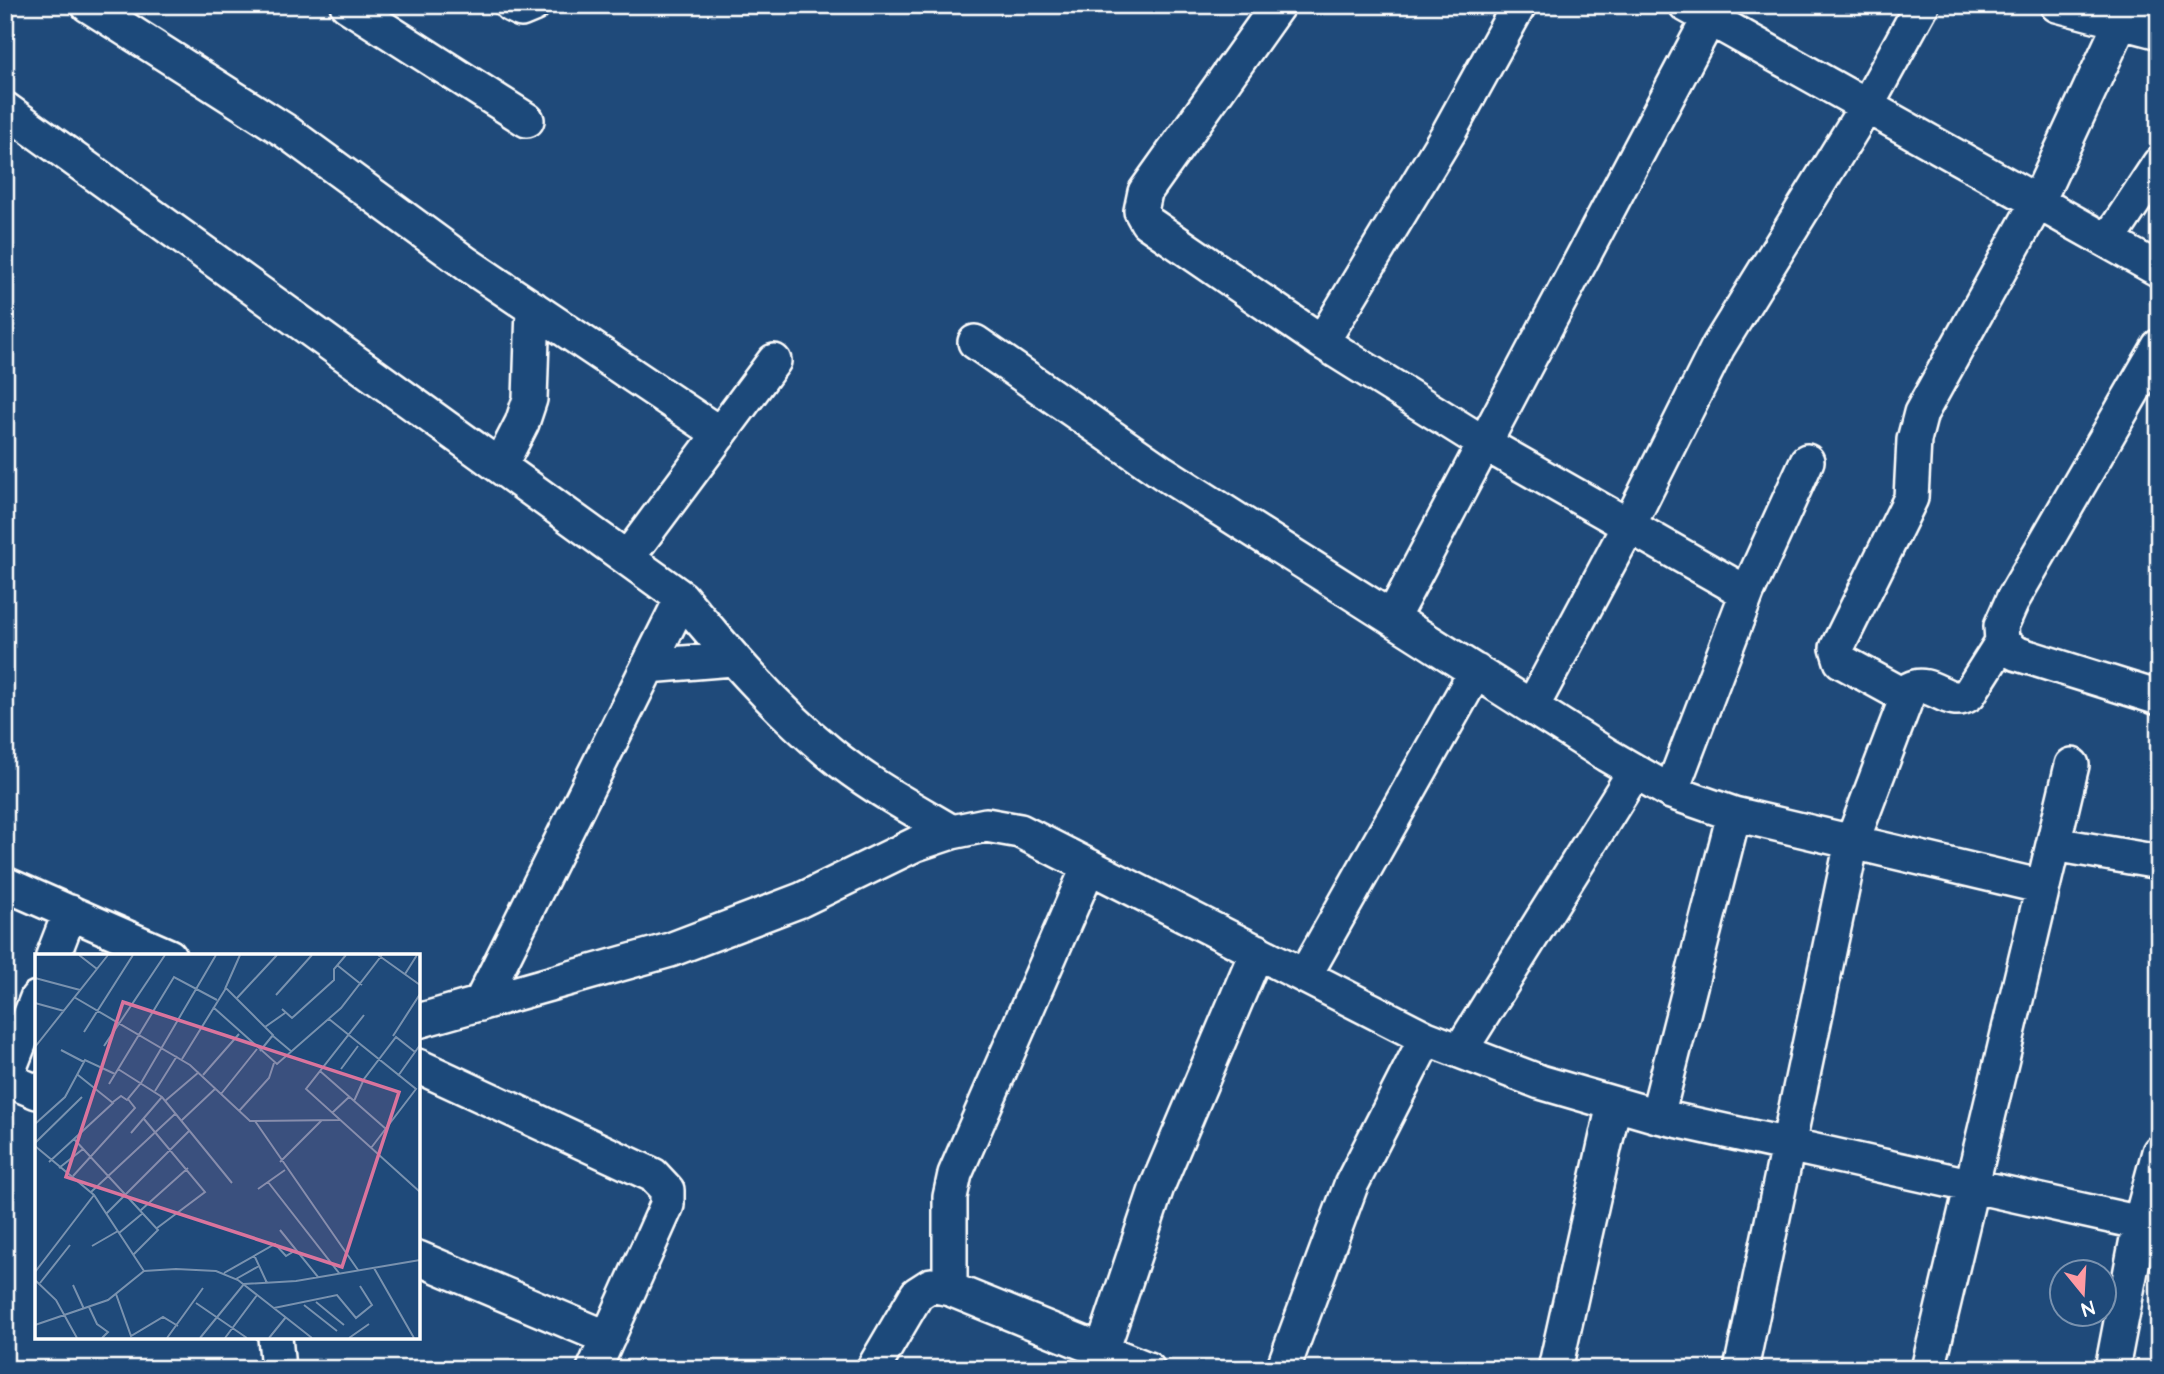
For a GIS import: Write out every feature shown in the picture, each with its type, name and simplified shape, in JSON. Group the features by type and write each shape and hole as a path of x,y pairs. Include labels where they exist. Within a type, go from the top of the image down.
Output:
{"street":[{"path":"88,5 284,130 467,264 720,434"},
{"path":"511,5 521,10 533,5"},
{"path":"1278,5 1145,192 1142,211 1147,222 1322,342 1482,442 1747,593"},
{"path":"1322,342 1449,132 1519,5"},
{"path":"1532,707 1628,527 1718,348 1867,105 1922,5"},
{"path":"2057,5 2159,32"},
{"path":"362,9 527,120"},
{"path":"1392,618 1704,9 1867,105 2159,270"},
{"path":"1905,696 1841,661 1837,648 1911,498 1914,440 1921,413 2038,201 2121,22"},
{"path":"5,109 501,464 682,598 732,659 781,710 830,754 863,778 951,832"},
{"path":"2108,241 2159,164"},
{"path":"501,464 522,423 530,399 533,308"},
{"path":"975,342 1162,472 1671,792 1734,814 2043,887"},
{"path":"1741,1369 1852,842 1905,696 1919,685 1952,699 1962,699 1969,694 2002,642 2001,626 2013,599 2159,346"},
{"path":"628,557 774,361"},
{"path":"1671,792 1747,593 1807,461"},
{"path":"480,1004 682,598"},
{"path":"2002,642 2015,653 2159,698"},
{"path":"648,666 732,659"},
{"path":"1306,975 1476,671"},
{"path":"1928,1369 2072,765"},
{"path":"1460,1051 1635,771"},
{"path":"1657,1116 1734,814"},
{"path":"420,1020 670,950 736,927 916,844 951,832 986,825 1020,831 1426,1038 1540,1082 1657,1116 2149,1225"},
{"path":"2053,844 2159,862"},
{"path":"950,1289 950,1197 956,1174 1089,866"},
{"path":"5,884 164,954"},
{"path":"54,954 70,912"},
{"path":"1084,1354 1257,950"},
{"path":"35,1003 5,1079 35,1091"},
{"path":"1283,1369 1351,1185 1426,1038"},
{"path":"421,1073 662,1182 669,1196 667,1205 594,1369"},
{"path":"1555,1369 1614,1104"},
{"path":"2112,1369 2149,1225 2159,1152"},
{"path":"420,1259 608,1338"},
{"path":"873,1369 917,1294 932,1285 950,1289 1084,1354 1147,1369"},
{"path":"275,1339 278,1369"}]}
